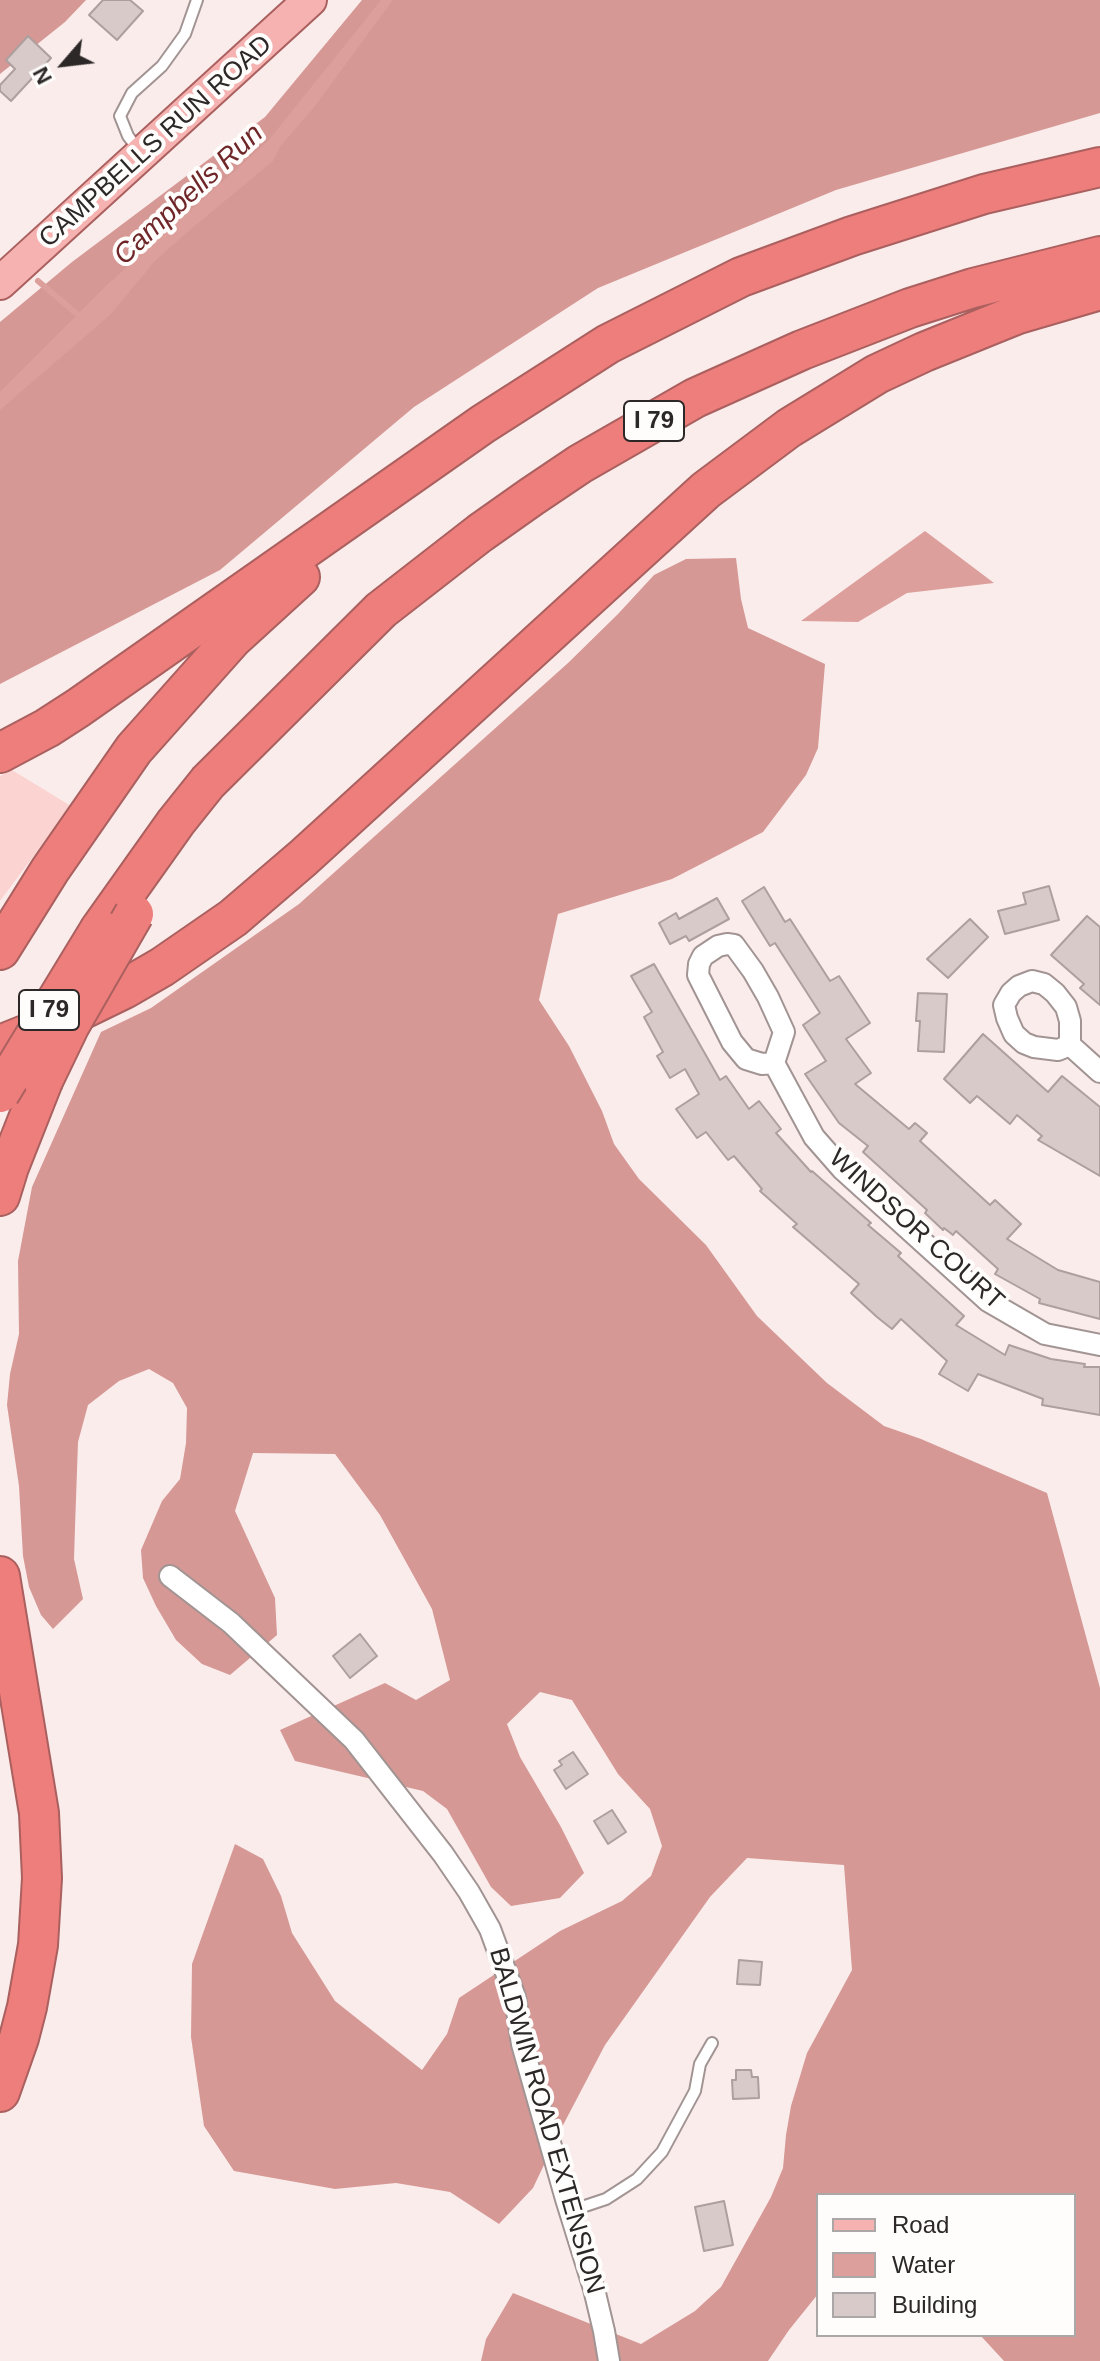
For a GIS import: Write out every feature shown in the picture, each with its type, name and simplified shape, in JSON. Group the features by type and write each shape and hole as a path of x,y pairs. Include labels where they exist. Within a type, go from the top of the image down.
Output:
{"highway":[{"path":"0,753 78,708 483,424 608,344 741,277 852,236 984,194 1100,167"},
{"name":"I 79","path":"0,1093 100,929 208,782 381,610 480,533 580,464 684,405 802,350 910,308 973,288 1100,256"},
{"path":"0,1045 124,989 233,918 303,858 706,490 789,428 877,374 924,352 1018,314 1100,290"},
{"path":"0,950 50,870 134,749 232,639 357,526 483,424"},
{"path":"0,1196 43,1081 70,1025 134,914 198,818 278,712"},
{"path":"0,1576 39,1813 42,1878 38,1945 27,2007 0,2092"}],"main road":[{"name":"CAMPBELLS RUN ROAD","path":"0,283 310,0"}],"street":[{"path":"734,945 768,997 784,1032 774,1063 762,1064 746,1059 732,1042 698,975 703,956 718,946 734,945"},
{"path":"1070,1045 1100,1072"},
{"name":"WINDSOR COURT","path":"774,1063 814,1137 988,1301 1045,1334 1100,1345"},
{"name":"BALDWIN ROAD EXTENSION","path":"170,1576 231,1623 354,1740 443,1854 490,1929 515,1997 522,2044 594,2289 609,2361"}],"lane":[{"path":"142,154 128,136 120,116 132,93 162,66 185,34 197,0"},
{"path":"570,2211 606,2199 637,2179 662,2152 695,2091 700,2064 712,2043"}],"shaded area":[{"path":"0,0 86,0 65,22 0,74"},
{"path":"362,0 1100,0 1100,113 836,190 598,288 414,407 220,570 0,684 0,322 72,262 265,117"},
{"path":"736,558 748,628 825,664 818,748 806,775 763,832 672,879 558,914 539,1000 569,1046 602,1111 614,1144 639,1179 706,1245 757,1316 827,1383 884,1426 1047,1493 1100,1688 1100,2361 1004,2361 982,2337 1076,2337 1076,2193 816,2193 816,2296 768,2361 481,2361 486,2339 513,2293 641,2344 695,2311 721,2287 771,2197 783,2168 791,2106 807,2053 852,1970 844,1865 747,1858 710,1897 605,2045 533,2188 499,2224 450,2192 396,2183 335,2189 234,2171 204,2126 191,2037 192,1964 235,1844 263,1859 281,1896 292,1933 335,2001 422,2070 447,2034 459,1998 560,1931 622,1901 651,1876 662,1846 650,1809 618,1774 572,1700 540,1692 507,1724 520,1757 584,1873 560,1898 511,1906 491,1887 447,1809 423,1791 295,1761 280,1730 385,1683 416,1700 450,1680 432,1609 380,1515 335,1454 253,1453 235,1511 275,1598 277,1635 230,1675 202,1664 176,1640 143,1578 141,1550 162,1501 180,1479 186,1443 187,1408 173,1383 149,1369 119,1381 88,1405 78,1442 74,1559 83,1599 53,1629 41,1615 29,1587 7,1405 19,1334 18,1261 32,1187 101,1032 151,1008 299,904 568,663 654,575 686,559"},
{"path":"12,770 71,806 0,901 0,776"}],"water":[{"path":"381,0 393,0 315,106 280,147 273,161 155,261 110,315 0,410 0,392 108,284 268,141"},
{"path":"925,531 994,583 907,593 858,622 801,621"}],"building":[{"path":"103,0 130,0 143,11 117,40 89,15"},
{"path":"28,36 51,58 11,101 0,91 0,85 15,69 6,60"},
{"path":"1049,886 1059,920 1005,934 998,911 1026,904 1023,893"},
{"path":"764,887 785,922 790,919 830,981 839,976 870,1023 846,1039 871,1073 855,1084 909,1129 915,1123 927,1133 920,1141 990,1205 995,1200 1021,1224 1007,1239 1058,1270 1100,1282 1100,1319 1039,1303 1040,1299 995,1274 998,1269 956,1231 953,1235 943,1230 925,1213 927,1210 863,1152 868,1146 839,1123 805,1074 826,1061 803,1025 820,1013 775,943 770,946 742,901"},
{"path":"717,898 729,919 689,941 686,936 670,944 659,923 676,913 679,919"},
{"path":"1087,916 1100,927 1100,1005 1080,988 1084,984 1051,955"},
{"path":"970,919 988,937 948,978 927,959"},
{"path":"654,964 720,1080 726,1076 749,1109 759,1101 781,1129 776,1133 811,1172 871,1223 868,1225 901,1253 898,1256 964,1316 956,1325 1005,1355 1009,1345 1051,1359 1085,1364 1084,1367 1100,1367 1100,1415 1042,1405 1043,1399 978,1374 968,1391 939,1374 947,1361 901,1319 892,1329 877,1317 851,1293 859,1284 793,1227 797,1224 760,1191 762,1189 734,1156 728,1160 706,1132 697,1138 676,1109 699,1094 685,1069 670,1078 657,1056 663,1052 644,1017 652,1012 631,976"},
{"path":"918,993 947,994 944,1052 918,1051"},
{"path":"983,1034 1048,1092 1062,1076 1100,1107 1100,1176 1038,1140 1042,1136 1017,1115 1010,1124 977,1096 970,1103 944,1079"},
{"path":"360,1634 377,1656 350,1678 333,1656"},
{"path":"573,1752 588,1774 566,1789 554,1770 562,1765 559,1761"},
{"path":"612,1810 626,1832 608,1844 594,1821"},
{"path":"739,1960 762,1962 760,1985 737,1984"},
{"path":"736,2070 751,2070 752,2077 758,2077 759,2098 733,2099 732,2080 736,2080"},
{"path":"724,2201 733,2245 704,2251 695,2207"}],"waterway":[{"path":"38,281 84,320"}],"water label":[{"name":"Campbells Run","path":"189,195"}]}
